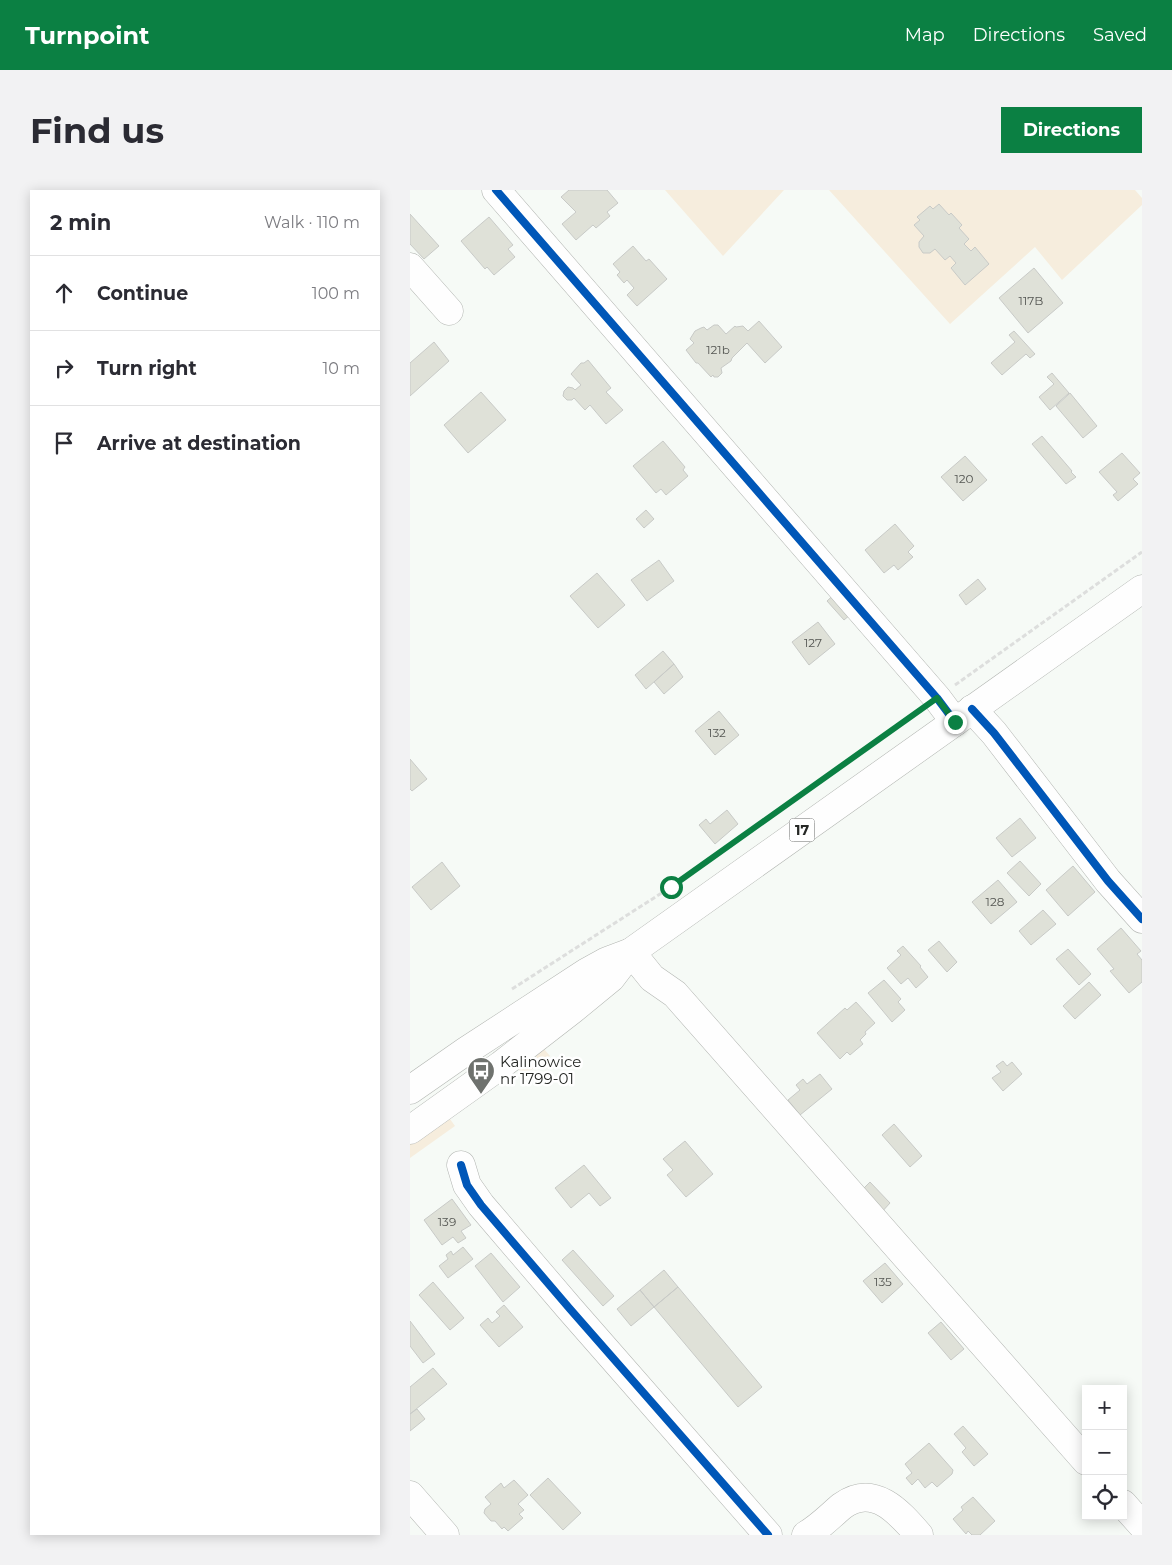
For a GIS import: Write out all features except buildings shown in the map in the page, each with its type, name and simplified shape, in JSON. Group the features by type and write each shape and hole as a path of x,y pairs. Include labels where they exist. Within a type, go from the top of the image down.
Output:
{"main road":[{"path":"496,190 937,698 994,733 1108,881 1142,919"},
{"path":"410,266 449,311"},
{"name":"17","path":"410,1090 587,972 606,961 631,952 1142,589"},
{"path":"631,952 652,978 675,994 1082,1456"},
{"name":"17","path":"410,1130 501,1065 572,1010 611,978 631,952"},
{"path":"461,1165 467,1185 481,1205 576,1317 768,1535"},
{"path":"410,1495 445,1535"},
{"path":"806,1535 843,1506 860,1498 875,1499 892,1507 919,1535"},
{"path":"1127,1508 1142,1525"}],"path":[{"path":"512,990 671,887 1142,552"}],"shaded area":[{"path":"665,190 784,190 723,256"},
{"path":"829,190 1135,190 1142,198 1142,205 1062,280 1035,247 950,324"},
{"path":"541,1048 550,1056 523,1076 517,1067 531,1054 535,1061 538,1059 534,1054"},
{"path":"450,1119 455,1126 410,1158 410,1142"}],"cycle path":[{"path":"496,190 937,698 955,722"},
{"path":"972,709 994,733 1108,881 1142,919"},
{"path":"461,1165 467,1185 481,1205 768,1535"}],"place":[{"name":"Kalinowice nr 1799-01","path":"481,1095"}],"route":[{"path":"671,887 937,698 955,722"}]}
